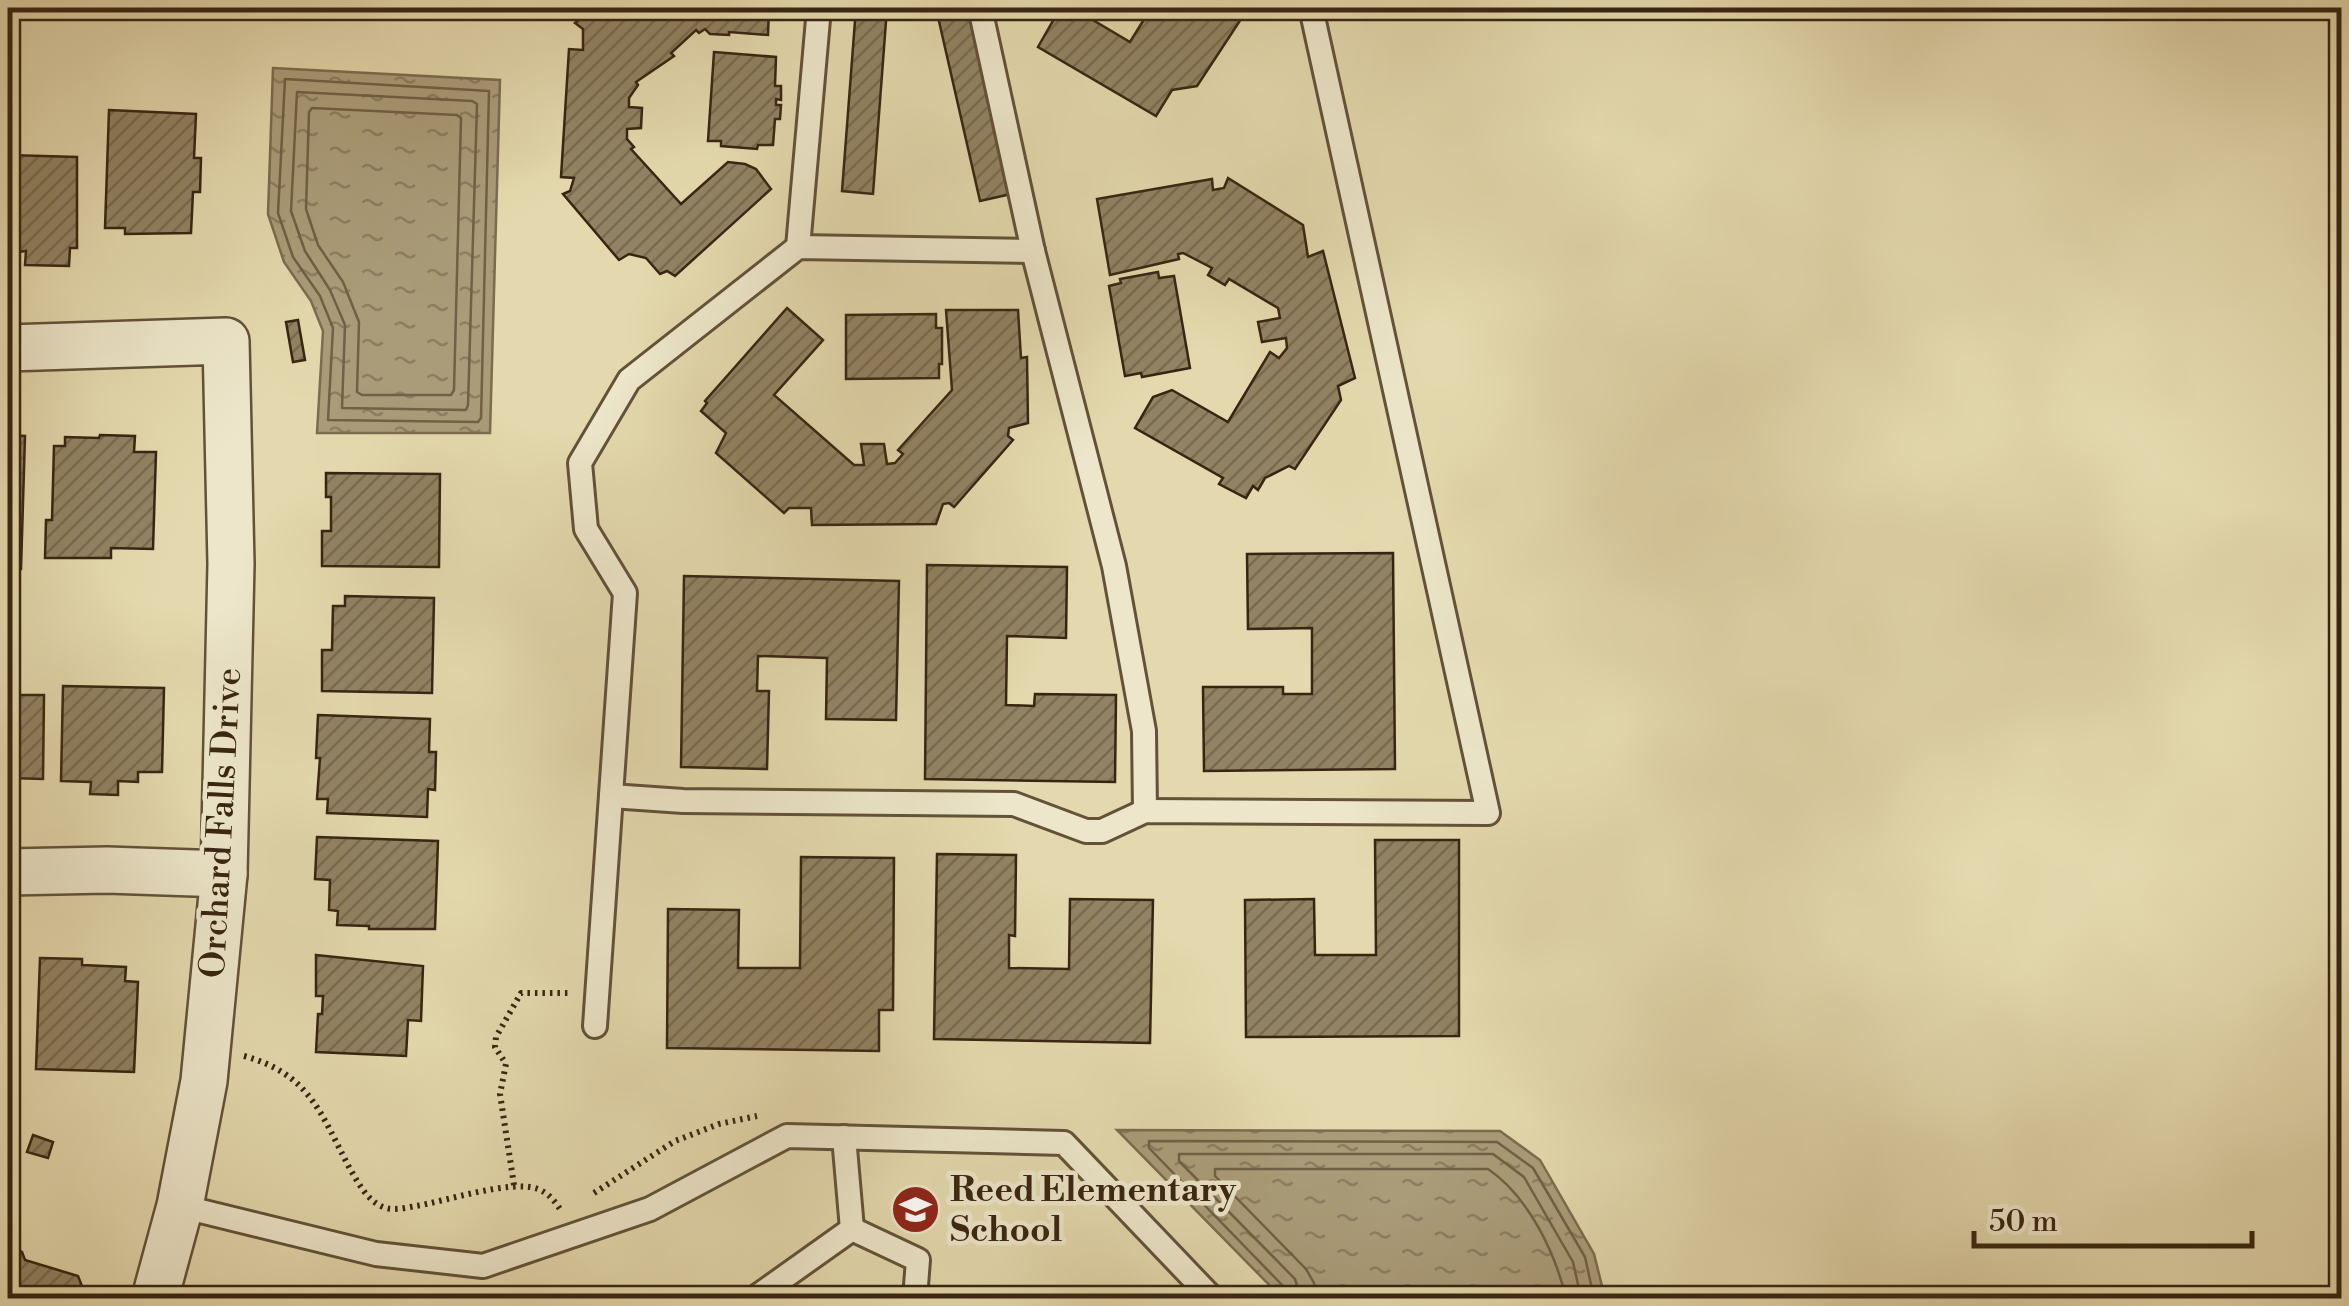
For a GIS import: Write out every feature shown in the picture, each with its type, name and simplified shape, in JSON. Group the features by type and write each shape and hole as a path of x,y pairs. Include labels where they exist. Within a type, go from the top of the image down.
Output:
{"street":[{"name":"Orchard Falls Drive","path":"8,348 226,341 231,564 224,874 204,1081 180,1206 156,1298"},
{"path":"8,872 224,874"}],"lane":[{"path":"798,247 819,8"},
{"path":"980,8 1033,250 1114,566 1144,731 1145,811"},
{"path":"611,796 1014,804 1074,827 1102,832 1145,811 1488,814 1310,8"},
{"path":"595,1026 625,593 586,528 580,463 629,380 798,247 1033,250"},
{"path":"180,1206 376,1254 483,1266 650,1209 788,1136 1064,1143 1212,1298"},
{"path":"844,1137 852,1230"},
{"path":"755,1298 852,1230"},
{"path":"852,1230 918,1260 915,1298"}],"path":[{"path":"514,1186 500,1094 506,1064 495,1048 496,1037 521,994 575,993 597,997"},
{"path":"233,1055 273,1064 296,1080 311,1098 362,1190 381,1207 396,1209 514,1186 542,1190 560,1210 572,1204"},
{"path":"585,1198 675,1141 719,1124 757,1116"}],"water":[{"path":"273,68 500,80 490,433 317,433 323,331 311,301 284,262 268,214"},
{"path":"1117,1130 1500,1131 1540,1160 1594,1254 1605,1298 1282,1298"}],"building":[{"path":"592,8 769,8 768,35 710,34 705,29 699,33 696,30 671,53 674,56 636,82 638,85 629,98 629,107 642,108 641,128 627,129 627,139 634,147 631,149 681,204 728,162 756,169 771,189 675,276 667,271 660,274 646,258 629,254 619,260 563,194 570,191 574,178 561,177 569,49 583,50 583,29 575,23"},
{"path":"856,8 887,8 873,194 842,191"},
{"path":"936,8 968,8 1011,194 980,201"},
{"path":"1151,8 1237,8 1243,16 1197,86 1172,90 1156,116 1038,47 1058,12 1076,10 1130,42"},
{"path":"714,52 776,57 775,86 781,86 781,100 776,99 776,105 781,105 780,119 775,119 773,145 758,145 757,149 708,141"},
{"path":"109,110 196,114 194,158 201,158 200,192 193,192 191,233 125,234 125,228 105,228"},
{"path":"8,155 77,157 77,248 70,248 69,266 25,265 26,251 8,253"},
{"path":"1228,178 1303,225 1308,257 1323,251 1355,378 1338,386 1341,400 1295,469 1289,466 1265,478 1258,490 1253,486 1246,498 1219,484 1223,478 1135,428 1153,397 1172,390 1228,422 1270,352 1279,358 1287,348 1286,338 1262,342 1258,322 1280,318 1278,308 1229,279 1225,285 1208,275 1212,268 1183,253 1178,254 1179,259 1110,275 1097,199 1212,179 1213,190 1224,188"},
{"path":"1158,272 1159,278 1174,276 1190,368 1142,377 1141,373 1125,376 1109,286 1121,283 1120,279"},
{"path":"787,308 823,340 774,395 854,465 864,465 861,444 884,444 887,464 895,463 903,454 898,450 952,390 946,310 1018,310 1021,358 1027,357 1028,423 1009,428 1008,436 1013,440 954,507 943,504 936,524 812,525 811,508 789,508 784,513 716,453 726,433 701,411 705,401"},
{"path":"936,314 936,328 942,328 939,378 846,379 846,315"},
{"path":"298,320 305,360 293,362 286,322"},
{"path":"8,435 25,436 21,569 8,569"},
{"path":"135,436 134,452 156,452 153,549 111,548 111,558 45,558 46,520 52,520 54,446 65,446 65,437"},
{"path":"326,473 440,474 439,567 322,566 322,531 331,531"},
{"path":"1393,553 1395,769 1204,771 1203,687 1283,687 1283,694 1312,694 1312,628 1248,629 1247,554"},
{"path":"927,565 1067,567 1066,638 1007,636 1006,705 1034,706 1035,694 1116,695 1115,782 925,779"},
{"path":"684,576 899,581 896,720 826,719 827,658 758,656 757,691 769,691 767,769 681,767"},
{"path":"345,596 434,598 432,693 322,691 322,650 332,650 333,606 345,606"},
{"path":"8,681 13,681 12,695 44,695 43,779 9,778 8,783"},
{"path":"63,686 164,688 162,772 138,772 138,782 118,781 118,795 90,794 91,782 61,781"},
{"path":"318,715 430,719 429,752 436,752 435,790 428,789 427,817 327,813 328,799 317,799"},
{"path":"317,837 438,841 435,929 337,925 338,911 329,910 330,880 315,879"},
{"path":"1375,840 1459,840 1459,1036 1246,1037 1245,900 1314,899 1315,955 1376,955"},
{"path":"937,854 1016,855 1015,936 1009,935 1009,968 1069,969 1070,899 1153,900 1150,1043 934,1039"},
{"path":"801,857 894,858 893,1010 879,1010 879,1051 667,1048 668,909 739,910 738,968 800,968"},
{"path":"316,955 423,966 421,1021 408,1020 406,1056 316,1052 323,996 316,996"},
{"path":"11,956 10,1076 8,1076"},
{"path":"40,958 82,959 82,965 126,967 125,981 138,982 134,1072 36,1069"},
{"path":"33,1135 53,1142 48,1158 27,1152"},
{"path":"8,1246 22,1252 25,1260 78,1276 82,1286 77,1298 8,1298"}],"place":[{"name":"Reed Elementary School","path":"915,1209"}]}
